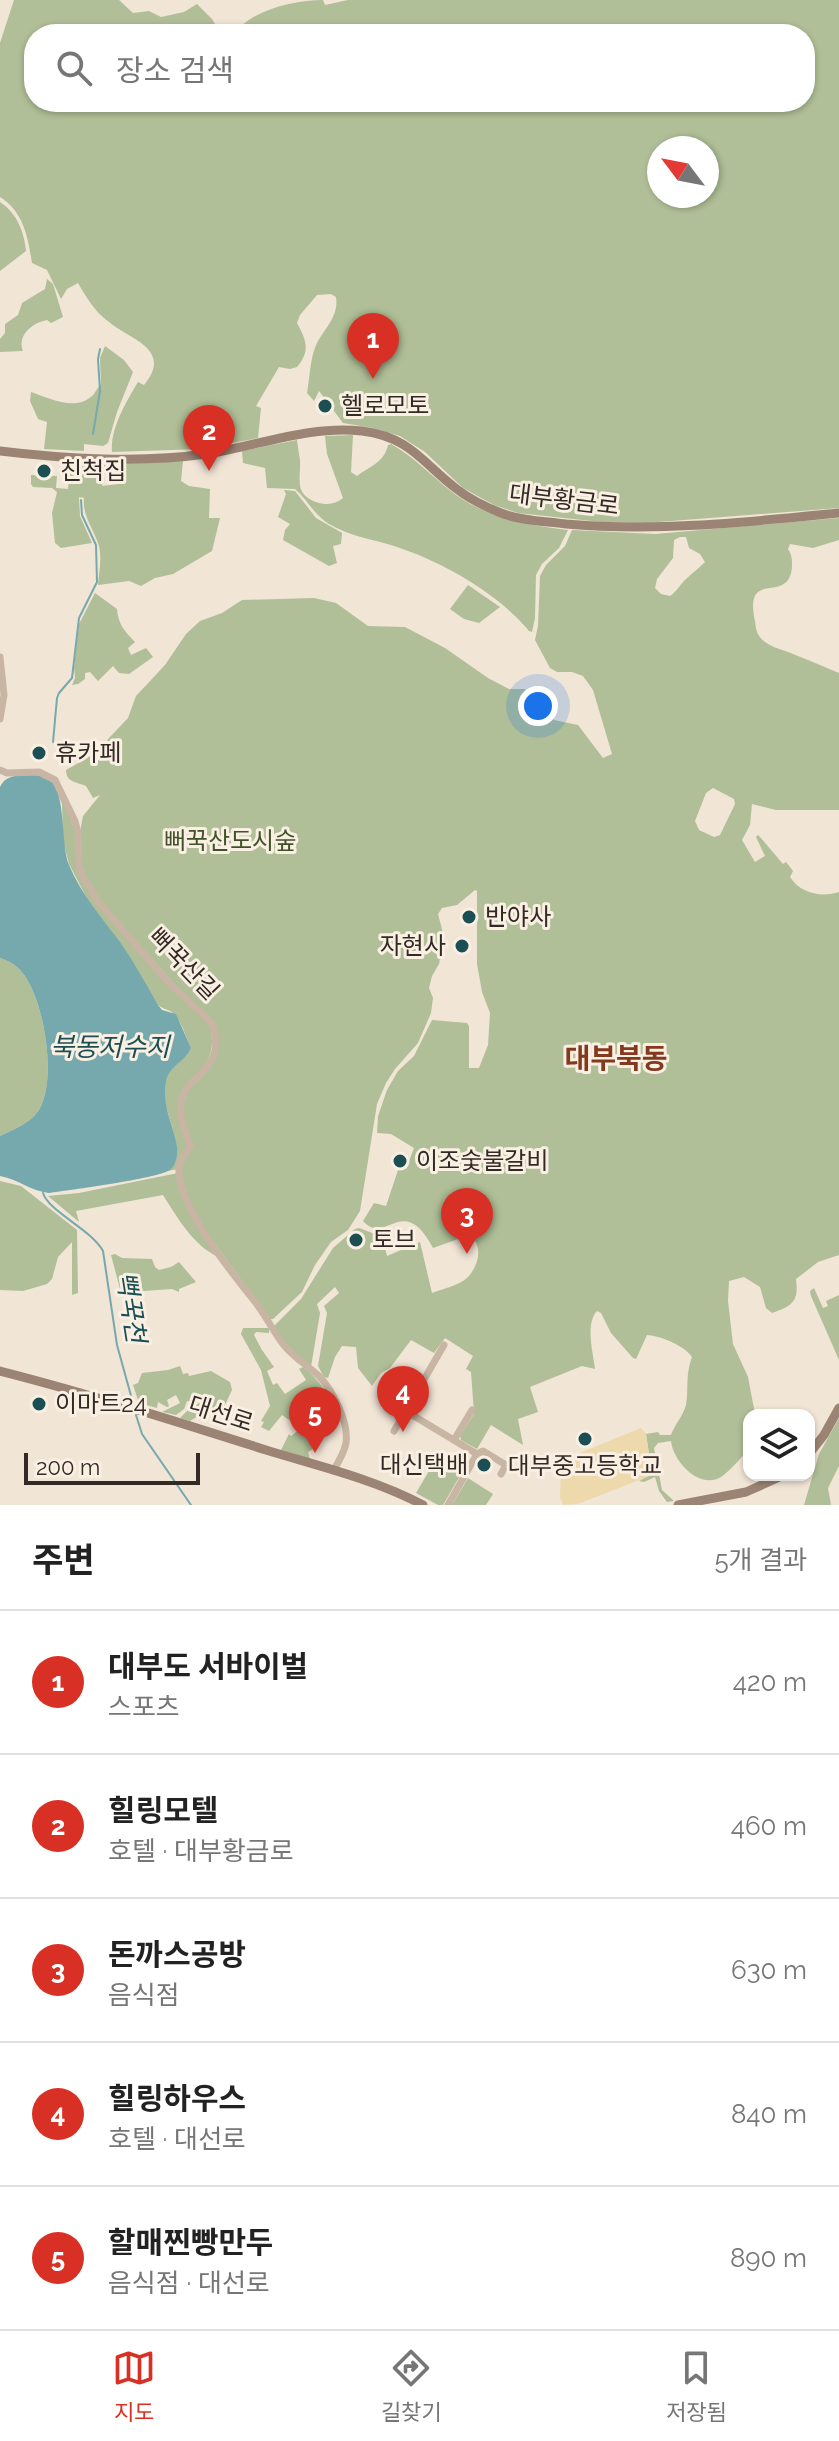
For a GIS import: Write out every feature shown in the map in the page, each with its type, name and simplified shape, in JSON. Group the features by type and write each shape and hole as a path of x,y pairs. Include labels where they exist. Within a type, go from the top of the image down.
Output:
{"main road":[{"name":"대부황금로","path":"0,454 108,458 182,456 330,430 359,431 378,434 408,447 466,495 517,518 649,528 839,513"},
{"name":"대선로","path":"0,1371 142,1411 333,1471 388,1489 423,1505"},
{"path":"815,1446 839,1408"},
{"path":"678,1505 746,1492 771,1481"}],"street":[{"path":"0,657 4,695 0,719"},
{"name":"뻐꾹산길","path":"0,770 7,773 39,772 55,780 75,821 83,877 97,900 167,981 212,1023 215,1032 214,1054 204,1073 184,1093 181,1101 182,1123 190,1146 179,1168 181,1183 201,1226 236,1279 284,1345 320,1378 334,1400 346,1442 333,1471"},
{"path":"394,1431 444,1345"},
{"path":"389,1401 477,1454"},
{"path":"454,1440 472,1410"},
{"path":"448,1505 477,1454 483,1451 506,1465 501,1474"}],"green space":[{"path":"14,0 119,0 133,13 149,11 161,17 184,12 197,4 215,24 24,24 24,112 815,112 815,24 245,24 274,8 312,0 323,0 325,5 348,0 839,0 839,508 646,523 601,522 518,513 494,505 463,488 425,452 400,436 343,423 319,391 314,401 307,393 315,349 335,310 336,297 331,294 317,295 300,315 297,323 306,350 297,367 279,367 256,406 261,408 258,438 202,449 112,452 114,434 129,398 138,382 144,385 152,373 154,362 151,354 145,346 99,314 78,283 67,289 61,299 47,270 32,263 20,218 0,197 0,43"},
{"path":"0,202 19,224 26,251 0,271"},
{"path":"47,279 53,284 63,317 31,327 22,340 23,351 0,352 5,324 18,315 22,303 45,289"},
{"path":"105,346 124,360 133,372 108,443 103,446 84,444 84,451 44,449 47,422 38,419 30,401 31,392 63,402 80,403 87,400 101,384 100,358"},
{"path":"353,435 351,472 357,476 380,460 391,444 456,495 482,510 524,523 568,530 559,548 542,564 536,575 532,632 468,580 412,552 329,524 295,489 267,488 265,468 243,463 242,451 297,440 302,491 311,500 332,504 343,498 327,454 325,436"},
{"path":"70,461 106,463 102,486 118,484 121,463 183,461 181,481 189,486 210,489 209,518 220,518 212,551 173,574 155,578 141,586 129,581 98,585 100,551 87,517 84,498 79,497 80,516 92,543 61,548 55,543 52,513 57,492 31,484 31,475 57,476 56,488 68,489"},
{"path":"284,490 295,491 316,518 342,533 341,544 333,546 337,563 329,566 283,540 290,524 278,517 286,494"},
{"name":"뻐꾹산도시숲","path":"839,518 839,540 813,548 790,544 788,549 792,566 789,578 784,584 761,590 755,595 753,605 756,630 765,642 839,673 839,810 776,810 752,804 750,825 742,840 755,862 765,856 756,837 758,835 783,864 786,862 793,871 790,877 799,887 818,894 839,892 839,1255 818,1262 796,1279 793,1302 772,1313 766,1308 760,1287 744,1277 729,1281 733,1344 748,1377 754,1409 743,1409 743,1456 721,1477 704,1480 682,1465 671,1441 658,1443 654,1448 662,1490 674,1501 667,1502 659,1491 655,1477 639,1481 652,1474 646,1434 658,1432 660,1435 671,1435 686,1405 692,1357 672,1342 647,1335 636,1359 633,1358 597,1311 591,1323 595,1369 582,1366 530,1387 538,1412 518,1419 523,1445 491,1425 477,1449 461,1440 460,1436 474,1414 471,1372 466,1369 473,1356 445,1338 434,1353 411,1340 372,1386 358,1368 356,1347 342,1346 328,1378 324,1377 318,1366 327,1313 324,1306 339,1293 335,1287 317,1304 320,1313 311,1367 292,1352 274,1326 301,1299 333,1248 355,1229 375,1234 375,1247 385,1248 387,1256 420,1242 432,1293 461,1282 474,1269 478,1259 475,1241 461,1238 433,1248 413,1223 404,1221 379,1228 363,1221 374,1203 386,1206 399,1167 406,1169 414,1148 391,1134 377,1133 378,1116 387,1090 398,1071 414,1056 432,1020 467,1023 469,1068 479,1068 488,1045 490,1013 477,964 477,891 457,905 442,908 438,914 444,937 439,964 429,988 433,998 431,1013 418,1043 395,1069 377,1104 360,1211 348,1230 331,1242 302,1292 270,1319 202,1226 185,1192 181,1168 190,1150 182,1110 185,1093 205,1074 217,1032 98,898 85,876 81,864 80,832 83,816 100,795 93,798 86,786 68,777 66,770 101,750 128,718 136,696 165,665 186,634 200,621 222,613 242,600 314,598 336,603 368,626 405,627 445,648 509,689 534,693 554,720 578,725 603,758 612,754 593,690 583,676 550,668 535,640 540,576 546,565 565,546 572,530 655,534","holes":["686,537 689,548 700,554 705,562 670,596 661,594 655,588 657,579 673,558 674,540","713,788 734,799 735,804 720,835 714,837 699,830 695,821 706,793"]},
{"path":"468,585 500,607 479,623 464,619 450,609"},
{"path":"95,593 117,609 123,627 135,642 128,648 131,655 146,648 153,657 129,674 119,673 113,666 98,681 90,672 85,673 85,679 72,685 79,624"},
{"path":"54,784 58,786 75,831 76,853 92,896 208,1020 212,1044 210,1054 181,1101 189,1141 178,1169 168,1171 176,1150 164,1088 168,1073 191,1048 177,1018 158,1005 123,947 90,904 69,864 63,840 62,804"},
{"path":"0,958 16,966 29,983 42,1018 48,1058 45,1094 37,1113 28,1122 0,1136"},
{"path":"178,1173 179,1183 219,1257 194,1239 163,1195 76,1211 79,1222 48,1196 79,1193"},
{"path":"0,1181 21,1186 77,1230 78,1293 72,1295 72,1242 58,1257 52,1279 47,1284 23,1291 0,1290"},
{"path":"111,1255 122,1258 152,1259 159,1270 179,1262 196,1282 179,1289 179,1292 172,1289 120,1289"},
{"path":"814,1288 823,1308 828,1306 826,1301 839,1295 839,1360 811,1296 810,1291"},
{"path":"243,1328 269,1328 269,1333 256,1332 254,1335 274,1367 267,1371 273,1385 277,1383 285,1394 306,1380 299,1369 303,1367 332,1401 339,1415 313,1439 318,1446 308,1452 310,1459 281,1450 289,1434 291,1436 299,1430 282,1415 269,1431 261,1427 270,1406 261,1370 241,1334"},
{"path":"180,1366 183,1374 188,1373 189,1376 211,1371 230,1382 232,1390 223,1409 190,1421 180,1418 190,1408 207,1399 199,1394 193,1402 187,1401 184,1409 176,1415 162,1412 180,1403 176,1395 167,1400 167,1407 158,1402 157,1408 139,1403 133,1385 138,1383 142,1373"},
{"path":"839,1418 839,1466 828,1488 831,1505 804,1505 811,1481 815,1481 819,1454"},
{"path":"436,1459 461,1474 443,1505 416,1493"},
{"path":"468,1478 493,1494 486,1505 452,1505"}],"sand":[{"path":"641,1428 646,1434 652,1475 578,1504 563,1505 560,1497 561,1467 567,1464 565,1459"}],"water":[{"name":"북동저수지","path":"36,775 48,778 58,794 66,855 80,886 125,950 158,1005 162,1010 176,1014 191,1048 170,1071 166,1081 166,1107 177,1150 170,1170 131,1180 49,1193 0,1176 0,1136 37,1113 45,1094 47,1077 46,1038 36,999 21,971 0,958 0,787 11,777"}],"waterway":[{"path":"93,434 100,391 100,349"},
{"path":"53,742 57,698 72,678 79,618 97,582 96,545 82,515 81,500"},
{"name":"뻑꾹천","path":"43,1193 53,1207 89,1235 103,1251 117,1345 133,1403"},
{"name":"뻑꾹천","path":"136,1415 142,1434 191,1505"}],"place":[{"name":"대부도 서바이벌","path":"373,379"},
{"name":"헬로모토","path":"325,406"},
{"name":"친척집","path":"44,471"},
{"name":"힐링모텔","path":"209,471"},
{"name":"휴카페","path":"39,753"},
{"name":"반야사","path":"469,917"},
{"name":"자현사","path":"462,946"},
{"name":"이조숯불갈비","path":"400,1161"},
{"name":"토브","path":"356,1240"},
{"name":"돈까스공방","path":"467,1254"},
{"name":"이마트24","path":"39,1404"},
{"name":"힐링하우스","path":"403,1432"},
{"name":"대부중고등학교","path":"585,1439"},
{"name":"할매찐빵만두","path":"315,1453"},
{"name":"대신택배","path":"484,1465"}],"district":[{"name":"대부북동","path":"616,1058"}]}
